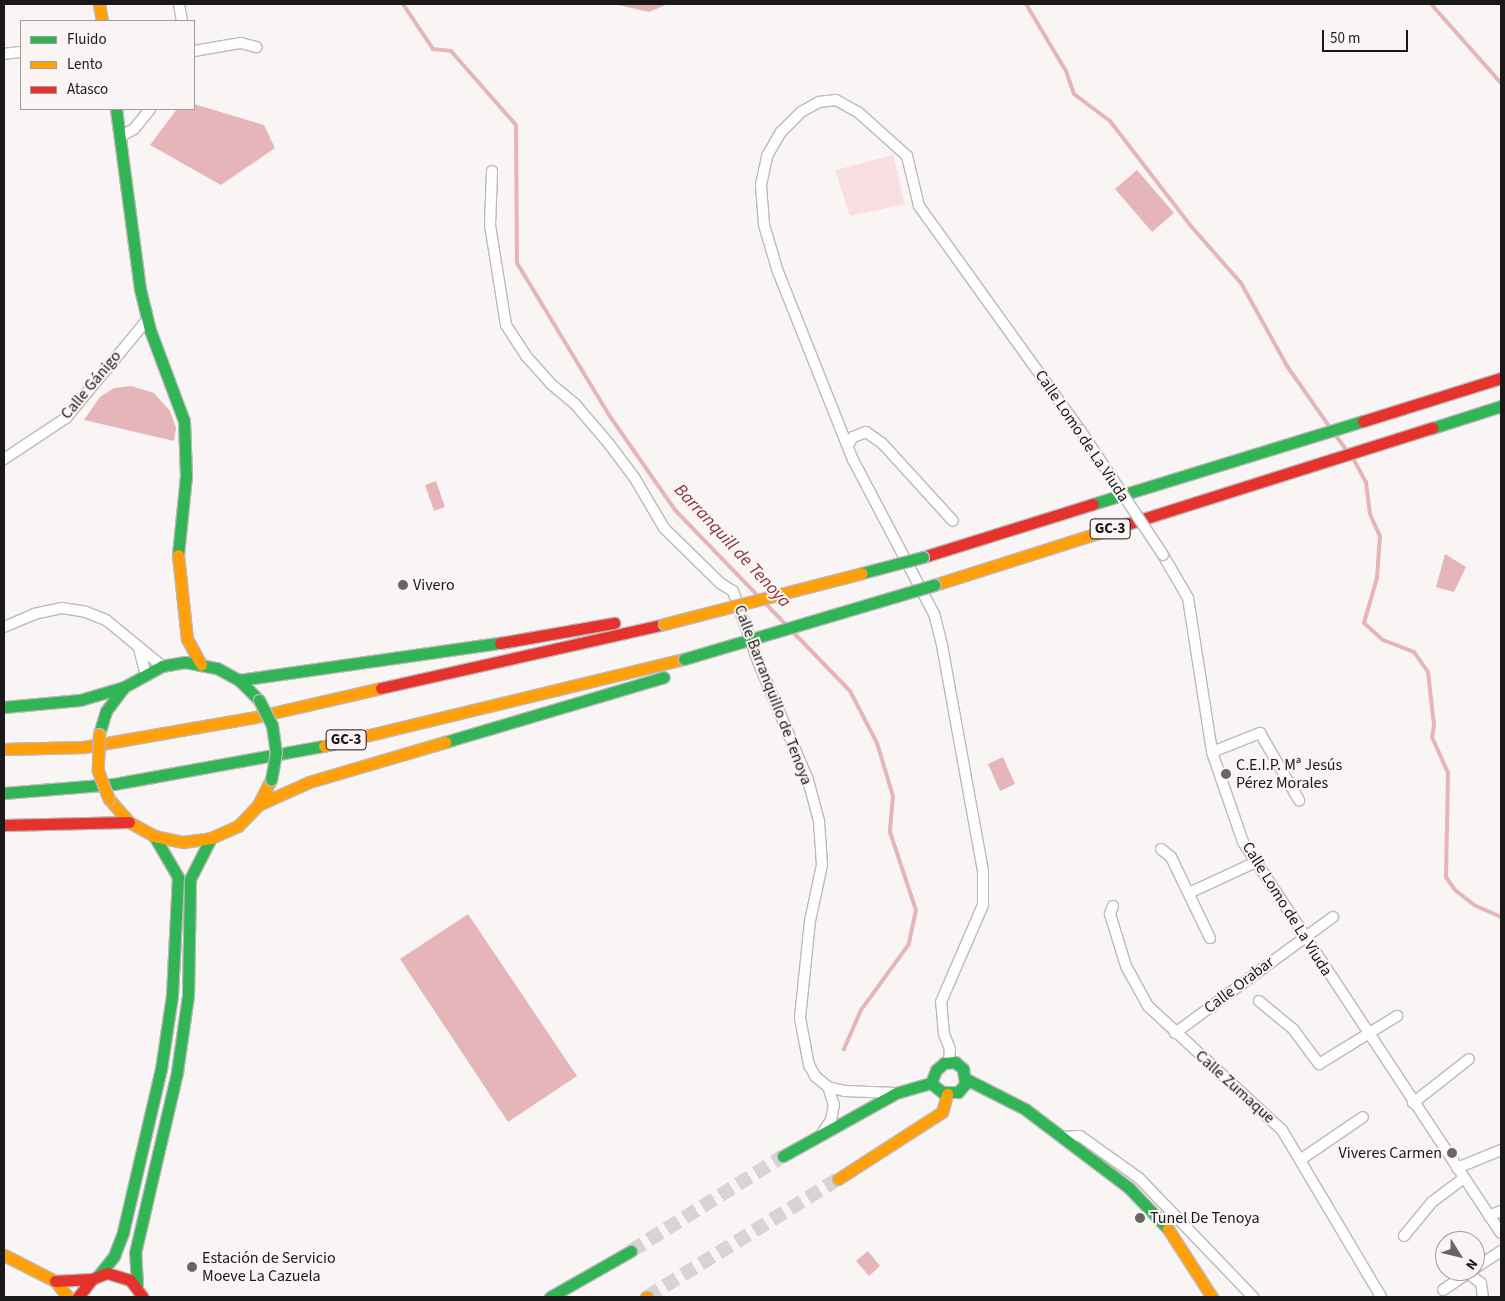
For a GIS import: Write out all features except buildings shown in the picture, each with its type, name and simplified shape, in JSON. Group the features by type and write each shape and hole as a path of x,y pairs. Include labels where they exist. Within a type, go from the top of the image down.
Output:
{"main road":[{"path":"99,4 102,20"},
{"path":"116,110 140,289 147,320 178,398 187,444 177,548 187,639 201,664"},
{"name":"GC-3","path":"4,749 84,746 251,718 828,581 923,557 1501,378"},
{"name":"GC-3","path":"4,793 114,784 289,754 684,659 935,586 1501,406"},
{"path":"258,805 326,776 913,602 935,586"},
{"path":"239,680 663,619"},
{"path":"167,664 187,639"},
{"path":"167,664 201,664 218,668 239,680 259,700 272,725 276,752 271,780 258,805 238,826 211,838 182,842 154,836 129,822 109,799 98,771 99,734 106,711 124,687 145,672 167,664"},
{"path":"4,707 80,700 124,687"},
{"path":"4,825 129,822"},
{"path":"78,1297 114,1256 123,1232 161,1069 172,994 178,877 154,836"},
{"path":"143,1297 137,1286 135,1253 177,1072 188,996 190,879 211,838"},
{"path":"931,1083 936,1070 949,1062 960,1065 966,1079 1025,1109 1128,1188 1162,1220 1212,1297"},
{"path":"783,1156 896,1092 931,1083 948,1094 958,1092 966,1079"},
{"path":"838,1179 942,1112 948,1094"},
{"path":"550,1297 631,1251"},
{"path":"4,1255 55,1280 68,1297"},
{"path":"55,1280 116,1274 137,1286"}],"street":[{"path":"179,4 182,20"},
{"path":"195,51 241,44 256,47"},
{"path":"4,54 20,52"},
{"name":"Calle Lomo de La Viuda","path":"949,1062 950,1049 944,1034 941,1002 984,904 984,871 942,645 934,614 853,460 778,272 764,225 761,185 767,156 781,132 801,112 820,102 836,100 858,112 907,156 919,206 1080,430 1163,555 1188,598 1212,752 1228,803 1254,863 1501,1232"},
{"path":"120,136 134,129 149,110"},
{"name":"Calle Barranquillo de Tenoya","path":"492,171 490,225 506,325 526,356 551,384 575,404 614,451 634,477 664,528 720,583 733,591 759,664 808,780 819,821 822,865 810,921 800,1018 809,1065 815,1076 828,1087"},
{"name":"Calle Gánigo","path":"4,458 66,418 147,320"},
{"path":"848,445 853,437 866,432 882,443 953,521"},
{"path":"4,627 34,614 62,608 86,612 106,620 139,648 167,664"},
{"path":"139,648 145,672"},
{"path":"1212,752 1260,733 1299,800"},
{"path":"1161,849 1171,857 1210,938"},
{"path":"1189,893 1254,863"},
{"name":"Calle Zumaque","path":"1113,906 1110,914 1126,966 1148,1006 1175,1034 1259,1106 1282,1130 1300,1160 1307,1177 1382,1297"},
{"name":"Calle Orabar","path":"1175,1034 1303,937 1333,917"},
{"path":"1259,1000 1293,1029 1319,1064 1397,1016"},
{"path":"1413,1103 1469,1059"},
{"path":"828,1087 845,1091 896,1092"},
{"path":"821,1135 831,1120 834,1105 828,1087"},
{"path":"1300,1160 1363,1118"},
{"path":"1060,1137 1080,1136 1139,1178 1253,1297"},
{"path":"1457,1168 1501,1150"},
{"path":"1404,1236 1432,1202 1464,1178"},
{"path":"1489,1216 1501,1211"},
{"path":"1485,1262 1501,1251"},
{"path":"1443,1290 1456,1281"},
{"path":"1478,1281 1483,1297"}],"shaded area":[{"path":"614,4 668,4 649,12"},
{"path":"195,104 264,125 275,148 221,185 150,145 176,110 195,110"},
{"path":"893,155 905,204 850,216 835,170"},
{"path":"1137,170 1174,213 1152,232 1115,189"},
{"path":"131,386 154,393 170,411 176,428 174,441 84,420 100,397 114,388"},
{"path":"436,481 445,507 434,511 425,485"},
{"path":"1445,554 1466,567 1454,592 1436,587"},
{"path":"1003,757 1015,784 1000,791 988,764"},
{"path":"468,914 577,1076 508,1122 400,959"},
{"path":"868,1251 880,1266 869,1276 856,1261"}],"waterway":[{"name":"Barranquill de Tenoya","path":"403,4 433,49 451,51 516,125 517,263 609,415 675,510 757,595"},
{"path":"1026,4 1066,71 1074,94 1110,121 1190,225 1241,283 1287,366 1329,426"},
{"path":"1431,4 1501,83"},
{"path":"1336,436 1345,448"},
{"path":"1353,458 1366,482 1370,514 1380,536 1377,578 1364,623 1383,640 1414,652 1428,672 1434,725 1432,737 1448,773 1446,877 1455,890 1474,905 1501,917"},
{"name":"Barranquill de Tenoya","path":"765,603 785,624"},
{"name":"Barranquill de Tenoya","path":"793,632 850,691 877,743 893,796 890,832 916,910 909,944 861,1010 844,1049"}],"tunnel":[{"path":"631,1251 783,1156"},
{"path":"647,1297 838,1179"}],"traffic: fast":[{"path":"116,110 140,289 150,330 184,421 186,476 178,555"},
{"path":"1432,428 1501,406"},
{"path":"1093,504 1363,421"},
{"path":"862,573 923,557"},
{"path":"684,659 934,585"},
{"path":"239,680 500,643"},
{"path":"99,734 106,711 124,687 162,666 185,662 217,668 239,680 259,700"},
{"path":"445,742 664,677"},
{"path":"4,707 80,700 124,687"},
{"path":"259,700 272,725 276,752 271,780"},
{"path":"4,793 114,784 324,746"},
{"path":"98,1276 114,1256 123,1232 161,1069 172,995 178,877 154,836"},
{"path":"137,1286 135,1253 177,1072 188,996 190,879 211,838"},
{"path":"955,1062 963,1069 965,1084 958,1092 942,1092 931,1083 936,1070 944,1063 955,1062"},
{"path":"966,1079 1025,1109 1129,1188 1168,1229"},
{"path":"783,1156 896,1093 931,1083"},
{"path":"550,1297 631,1251"}],"traffic: slow":[{"path":"99,4 102,20"},
{"path":"934,585 1130,523"},
{"path":"178,555 187,639 201,664"},
{"path":"664,624 862,573"},
{"path":"324,746 684,659"},
{"path":"4,749 84,747 251,718 381,688"},
{"path":"99,734 98,771 109,799"},
{"path":"258,805 309,782 445,742"},
{"path":"109,799 129,822 154,836 183,842 211,838 238,826 258,805 271,780"},
{"path":"838,1179 942,1112 947,1094"},
{"path":"1168,1229 1212,1297"},
{"path":"4,1255 55,1281 68,1297"}],"traffic: jam":[{"path":"1363,421 1501,378"},
{"path":"1130,523 1432,428"},
{"path":"923,557 1093,504"},
{"path":"500,643 614,623"},
{"path":"381,688 664,624"},
{"path":"4,825 129,822"},
{"path":"78,1297 92,1279 107,1273 130,1280 143,1297"},
{"path":"55,1281 92,1279"}],"place":[{"name":"Vivero","path":"403,585"},
{"name":"C.E.I.P. Mª Jesús Pérez Morales","path":"1226,774"},
{"name":"Viveres Carmen","path":"1452,1153"},
{"name":"Tunel De Tenoya","path":"1140,1218"},
{"name":"Estación de Servicio Moeve La Cazuela","path":"192,1267"}]}
